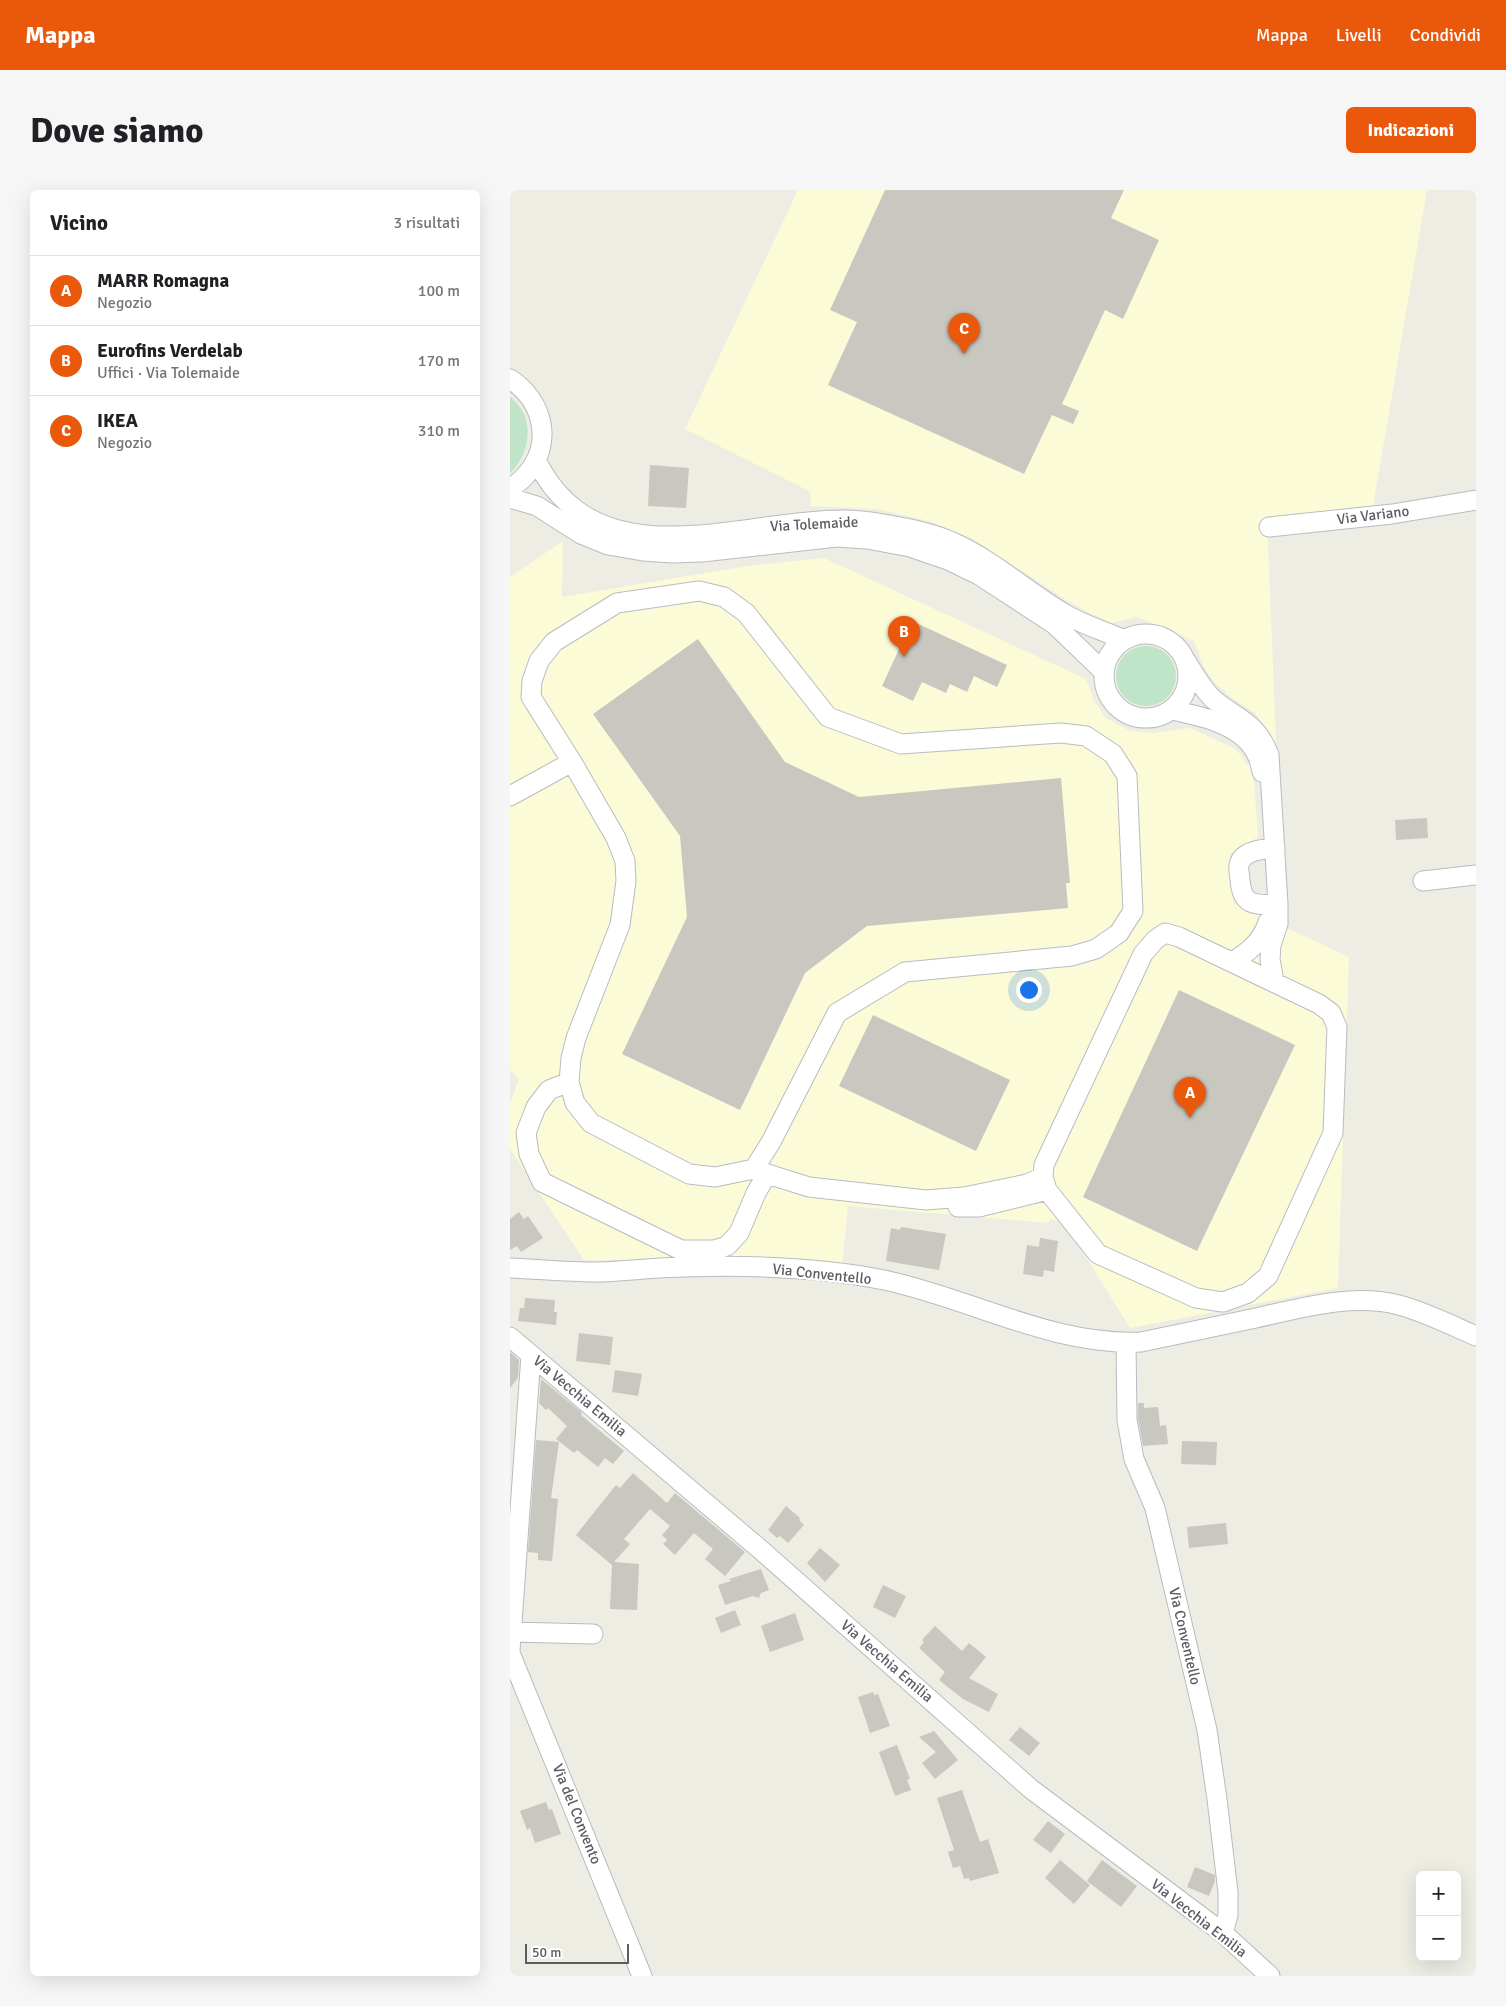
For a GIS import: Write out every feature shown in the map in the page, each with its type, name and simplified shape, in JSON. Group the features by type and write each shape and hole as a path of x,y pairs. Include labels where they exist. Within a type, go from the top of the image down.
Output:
{"street":[{"path":"510,379 522,386 534,402 541,421 542,441 536,460 525,477 510,489"},
{"name":"Via Tolemaide","path":"536,460 546,480 570,505 606,526 646,536 679,537 839,520 868,521 908,528 949,540 995,567 1066,615 1124,640"},
{"name":"Via Tolemaide","path":"510,498 537,506 580,534 608,545 643,551 702,552 837,537 867,539 910,547 948,560 979,575 1054,624 1104,672"},
{"name":"Via Variano","path":"1269,527 1392,514 1476,500"},
{"path":"569,1082 549,1090 536,1107 526,1133 528,1154 542,1182 681,1250 714,1250 726,1246 739,1233 756,1193 760,1172 771,1142 837,1012 905,972 1072,956 1096,949 1119,933 1132,910 1127,776 1113,754 1086,736 1061,732 901,744 828,718 746,612 724,597 699,591 617,602 554,642 539,661 532,681 531,697 572,762 616,838 625,861 626,881 620,925 576,1038 571,1058 569,1082 575,1103 591,1123 689,1174 716,1177 760,1172 809,1187 926,1200 964,1198 1027,1184 1045,1183"},
{"path":"1186,661 1189,675 1187,688 1181,700 1171,710 1159,716 1145,718 1132,715 1120,709 1111,698 1105,686 1104,672 1110,654 1124,640 1140,634 1160,636 1171,641 1180,649 1198,681 1212,697 1227,710 1252,725 1264,741 1269,755 1271,848 1274,904 1278,924 1271,945 1270,959 1274,982"},
{"path":"1171,710 1200,715 1227,726 1248,741 1258,757 1264,781 1271,848"},
{"path":"510,796 572,762"},
{"path":"1271,848 1254,851 1243,857 1239,864 1241,893 1246,900 1259,905 1274,904"},
{"path":"1423,881 1476,875"},
{"path":"1232,962 1244,955 1258,942 1268,924 1274,904"},
{"path":"1165,934 1180,937 1232,962 1320,1004 1331,1013 1337,1027 1333,1134 1268,1276 1248,1293 1222,1302 1196,1298 1098,1254 1045,1183 1044,1164 1143,954 1155,940 1165,934"},
{"name":"Via Conventello","path":"510,1268 593,1272 685,1266 822,1271 884,1280 938,1294 1053,1332 1115,1343 1141,1342 1313,1306 1354,1302 1378,1302 1398,1305 1426,1314 1476,1336"},
{"name":"Via Vecchia Emilia","path":"510,1337 761,1550 1031,1789 1223,1934 1270,1976"},
{"name":"Via Conventello","path":"1126,1343 1130,1441 1134,1459 1155,1508 1206,1730 1217,1799 1228,1892 1228,1915 1223,1934"},
{"name":"Via del Convento","path":"531,1355 515,1513 510,1645 642,1976"},
{"path":"510,1645 593,1634"}],"shaded area":[{"path":"798,190 1427,190 1373,506 1267,518 1276,743 1255,713 1232,698 1215,683 1204,667 1194,641 1137,617 1111,623 1074,605 973,539 929,521 877,509 810,506 811,492 685,429"},
{"path":"510,397 524,414 528,435 523,455 510,473"},
{"path":"563,541 562,597 747,566 824,558 1086,679 1093,699 1106,718 1128,730 1152,733 1190,728 1234,748 1242,756 1246,765 1250,764 1254,780 1258,837 1230,854 1233,903 1349,957 1338,1288 1130,1328 1064,1222 1051,1219 1047,1223 848,1206 842,1267 783,1262 584,1260 510,1149 510,1104 519,1079 510,1070 510,577"},
{"path":"1140,646 1152,646 1163,651 1171,659 1176,670 1174,688 1163,701 1152,706 1140,706 1129,701 1121,693 1116,682 1116,670 1121,659 1129,651"}],"building":[{"path":"885,190 1124,190 1111,218 1159,240 1123,319 1105,310 1062,404 1079,411 1073,424 1052,415 1024,474 828,385 857,322 830,310"},
{"path":"650,465 689,468 686,508 648,506"},
{"path":"912,621 1007,665 997,687 974,676 967,692 950,684 946,693 922,682 913,701 882,686"},
{"path":"698,639 785,762 859,797 1061,778 1070,883 1066,883 1068,908 867,926 805,973 740,1110 622,1054 687,917 680,836 593,714"},
{"path":"1427,818 1428,838 1396,840 1395,820"},
{"path":"1179,990 1295,1045 1197,1251 1083,1197"},
{"path":"873,1015 1010,1080 976,1151 839,1086"},
{"path":"519,1212 524,1219 528,1216 543,1238 521,1252 517,1246 510,1250 510,1219"},
{"path":"901,1227 946,1234 939,1270 886,1261 891,1228 900,1230"},
{"path":"1040,1238 1058,1241 1054,1272 1044,1270 1043,1277 1023,1274 1027,1245 1039,1247"},
{"path":"525,1298 555,1300 554,1312 557,1312 556,1325 518,1321 520,1308 524,1308"},
{"path":"579,1333 613,1337 610,1365 576,1361"},
{"path":"510,1352 519,1360 518,1378 510,1388"},
{"path":"615,1370 642,1374 638,1396 612,1392"},
{"path":"541,1379 624,1451 613,1464 605,1458 598,1467 577,1450 574,1453 556,1439 567,1426 548,1408 546,1410 539,1403"},
{"path":"1138,1403 1144,1403 1144,1408 1158,1407 1160,1426 1166,1425 1168,1444 1143,1446 1138,1419"},
{"path":"536,1440 559,1442 551,1498 558,1499 552,1561 538,1560 538,1553 528,1552"},
{"path":"1182,1441 1217,1442 1216,1465 1181,1464"},
{"path":"633,1473 667,1503 675,1493 745,1552 725,1576 705,1559 713,1549 694,1533 675,1555 663,1544 667,1540 662,1535 670,1526 650,1509 624,1539 630,1544 614,1562 639,1564 637,1610 610,1609 612,1565 576,1535 616,1485 620,1488"},
{"path":"786,1506 800,1518 799,1520 804,1525 788,1543 780,1536 777,1538 768,1530"},
{"path":"1226,1523 1228,1544 1189,1548 1187,1527"},
{"path":"820,1548 840,1565 825,1582 807,1563"},
{"path":"761,1569 769,1590 761,1593 759,1598 753,1596 725,1605 718,1585 731,1581 729,1579"},
{"path":"883,1585 906,1596 895,1618 873,1607"},
{"path":"735,1610 741,1625 721,1633 715,1618"},
{"path":"795,1613 804,1640 770,1652 761,1626"},
{"path":"935,1626 962,1651 969,1643 986,1657 969,1678 998,1694 989,1712 963,1699 939,1680 945,1672 919,1648 924,1642 922,1640"},
{"path":"873,1692 874,1695 878,1694 890,1726 870,1733 858,1697"},
{"path":"1020,1727 1040,1743 1029,1756 1009,1740"},
{"path":"934,1731 958,1760 935,1779 922,1763 936,1752 919,1737"},
{"path":"897,1745 910,1779 907,1780 911,1790 895,1796 879,1752"},
{"path":"962,1790 980,1842 988,1839 999,1873 970,1881 969,1878 964,1879 960,1866 953,1868 948,1852 954,1850 937,1798"},
{"path":"546,1802 549,1810 552,1809 561,1834 535,1843 530,1828 527,1830 520,1811"},
{"path":"1048,1821 1065,1834 1051,1853 1033,1840"},
{"path":"1060,1860 1090,1885 1074,1904 1045,1878"},
{"path":"1102,1860 1137,1886 1121,1907 1087,1881"},
{"path":"1195,1867 1215,1875 1215,1881 1209,1896 1187,1887"}],"place":[{"name":"IKEA","path":"964,354"},
{"name":"Eurofins Verdelab","path":"904,657"},
{"name":"MARR Romagna","path":"1190,1118"}]}
